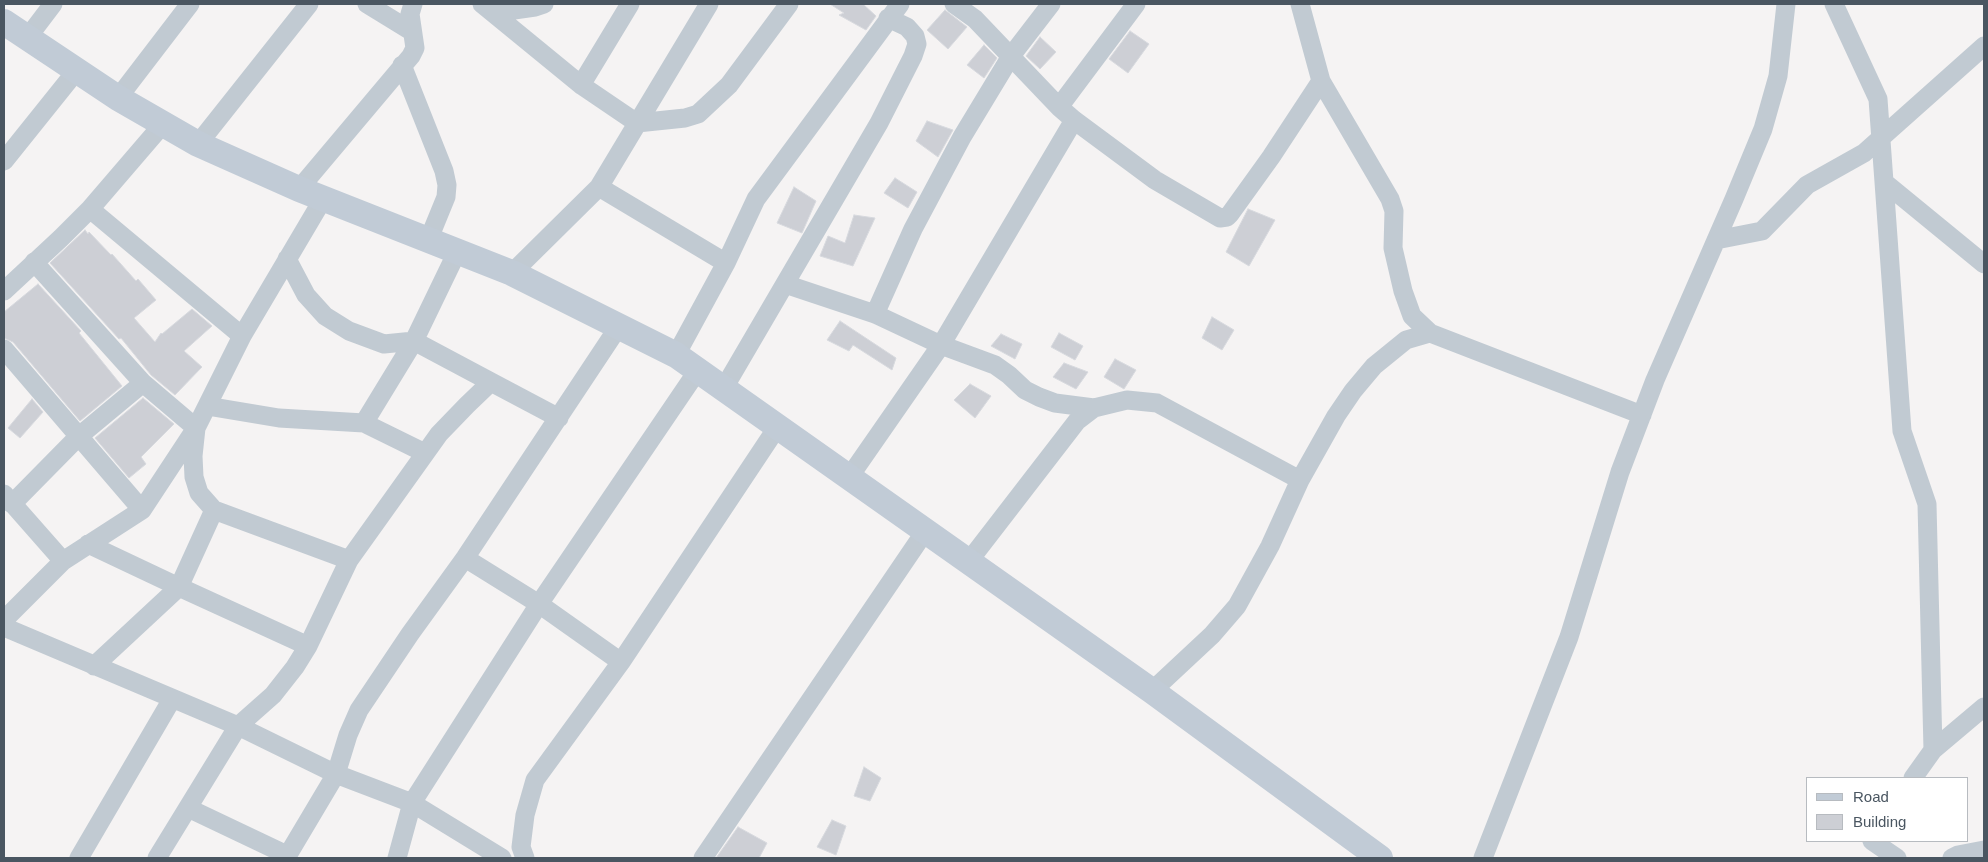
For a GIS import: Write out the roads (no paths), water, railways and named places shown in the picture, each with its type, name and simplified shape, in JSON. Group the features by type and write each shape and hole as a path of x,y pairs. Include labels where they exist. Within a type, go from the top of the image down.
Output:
{"street":[{"path":"28,37 53,4"},
{"path":"118,98 190,4"},
{"path":"198,144 309,4"},
{"path":"367,4 412,31"},
{"path":"299,189 411,56 415,48 410,14 413,4"},
{"path":"488,8 535,7 544,4"},
{"path":"581,85 630,4"},
{"path":"512,273 599,187 709,4"},
{"path":"488,8 581,85 637,124 685,118 698,114 729,85 789,4"},
{"path":"954,4 975,19 1012,56 1058,107 1074,120 1155,180 1220,218 1230,214 1271,157 1320,80"},
{"path":"875,314 913,228 962,137 1012,56 1051,4"},
{"path":"1058,107 1136,4"},
{"path":"1300,4 1320,80 1390,199 1394,211 1393,248 1396,268 1412,316 1430,333 1642,415"},
{"path":"1483,858 1569,637 1620,472 1655,380 1762,129 1778,76 1786,4"},
{"path":"1834,4 1878,100 1902,431 1926,504 1933,750"},
{"path":"676,355 726,263 756,200 894,11 918,44 879,123 724,388"},
{"path":"4,22 118,98 198,144 323,199 512,273 676,355 1152,691 1380,858"},
{"path":"1716,240 1762,231 1807,185 1864,153 1984,46"},
{"path":"402,65 444,171 447,184 446,197 428,240"},
{"path":"4,161 77,70"},
{"path":"850,476 941,345 1074,120"},
{"path":"4,291 90,209 163,124"},
{"path":"1884,182 1984,264"},
{"path":"599,187 726,263"},
{"path":"4,620 63,561 142,510 196,428 242,336 323,199"},
{"path":"90,209 242,336"},
{"path":"364,423 414,341 457,252"},
{"path":"287,259 306,294 325,316 350,332 384,344 414,341 559,418"},
{"path":"34,262 143,382 196,428"},
{"path":"785,284 875,314 941,345 994,366 1009,375 1025,390 1055,403 1094,408 1127,400 1157,403 1300,480"},
{"path":"1406,340 1412,316"},
{"path":"188,808 286,856 336,774 348,735 359,710 410,634 465,558 620,326"},
{"path":"1152,691 1212,635 1237,606 1270,546 1300,480 1336,416 1353,391 1374,366 1406,340 1430,333"},
{"path":"4,349 78,438 142,510"},
{"path":"397,858 412,803 539,604 698,370"},
{"path":"63,561 8,499 143,382"},
{"path":"157,858 238,726 273,695 295,667 308,646 349,560 439,434 491,382"},
{"path":"207,406 279,418 364,423 425,452"},
{"path":"969,561 1078,421 1094,408"},
{"path":"525,858 521,847 525,815 535,780 621,662 778,426"},
{"path":"196,428 193,456 194,477 199,493 214,510 349,560"},
{"path":"94,666 179,587 214,510"},
{"path":"703,858 926,530"},
{"path":"88,544 308,646"},
{"path":"465,558 539,604 621,662"},
{"path":"4,627 238,726 336,774 412,803 502,858"},
{"path":"79,858 172,699"},
{"path":"1914,777 1933,750 1984,707"},
{"path":"1873,842 1897,858"},
{"path":"1952,858 1958,854 1984,850"}]}
